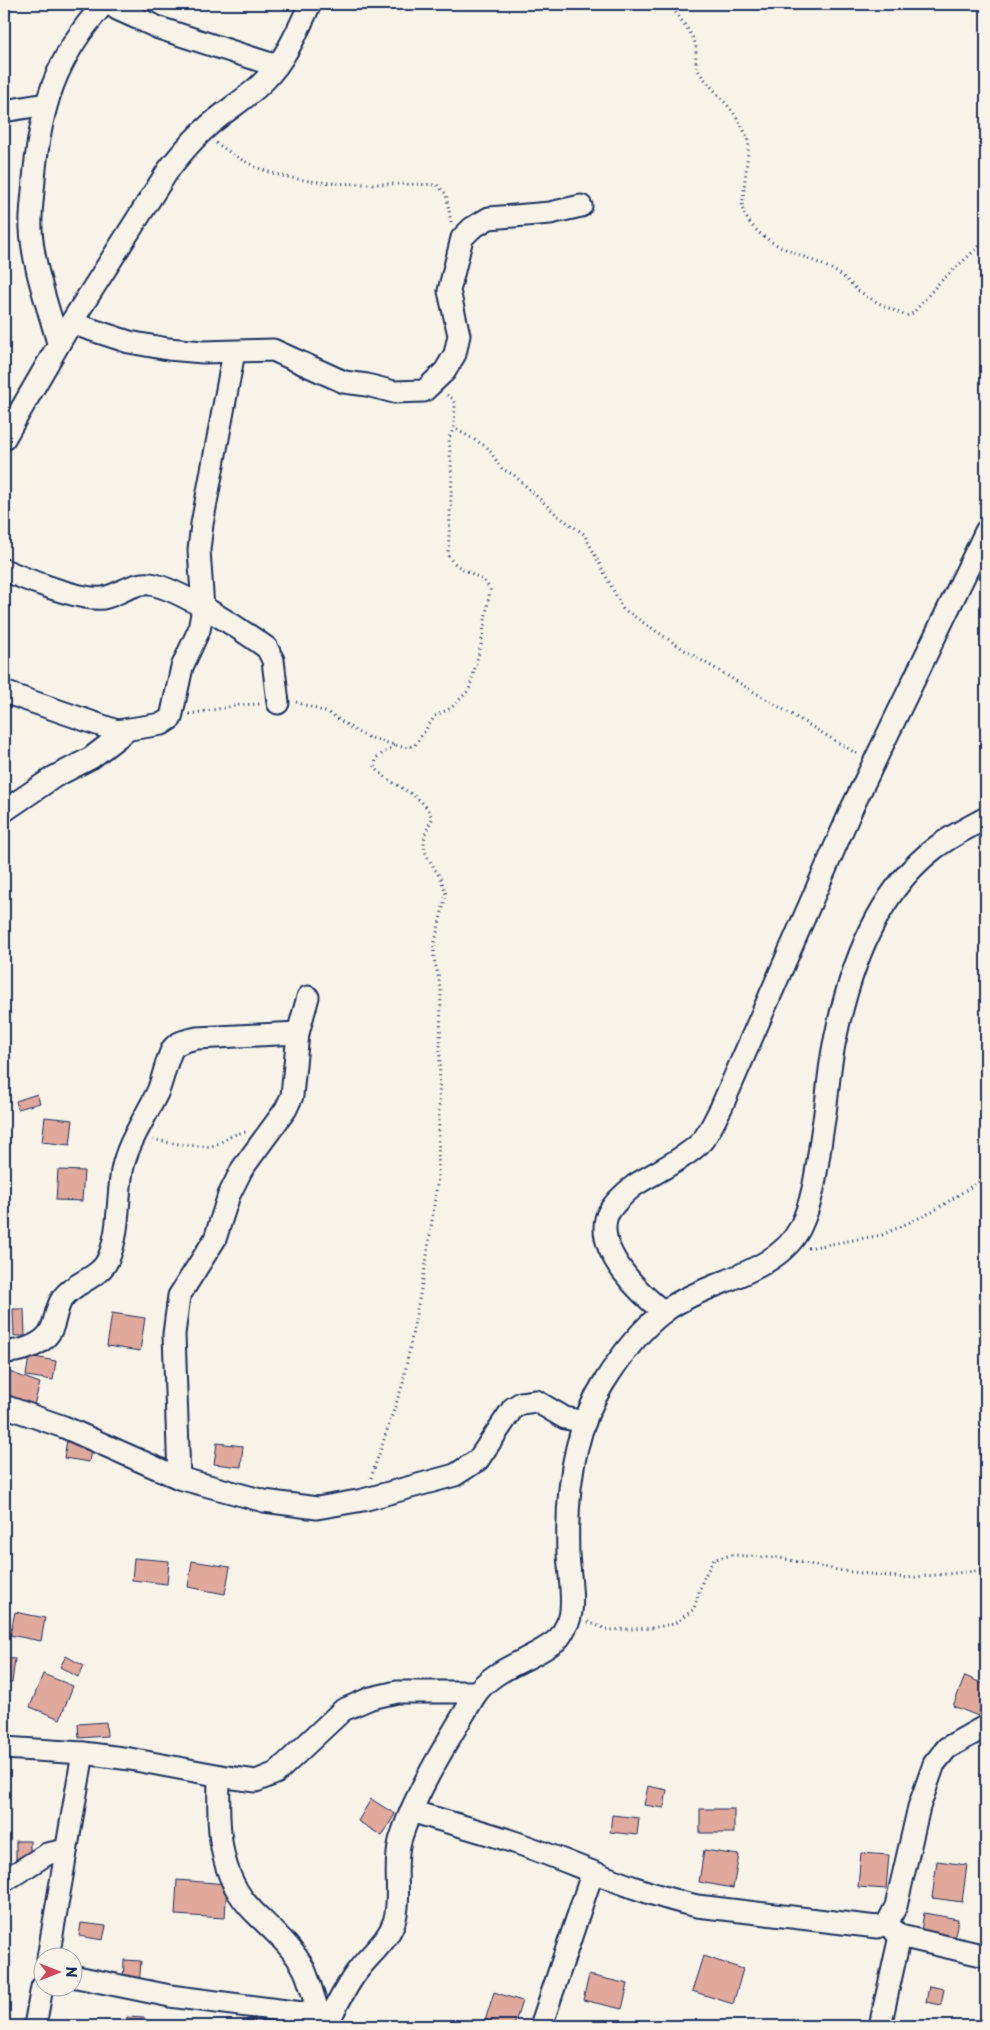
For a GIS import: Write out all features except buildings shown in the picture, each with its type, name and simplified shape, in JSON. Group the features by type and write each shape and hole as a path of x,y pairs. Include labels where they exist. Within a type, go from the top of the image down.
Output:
{"street":[{"path":"58,343 42,285 31,228 36,156 46,104 53,81 82,27 104,4"},
{"path":"111,4 117,9 159,28 277,66"},
{"path":"4,439 70,323 164,177 186,147 200,133 249,96 277,66 310,4"},
{"path":"4,111 46,104"},
{"path":"70,323 129,342 168,349 234,352 273,350 344,382 367,385 394,392 424,391 445,371 455,354 459,335 449,291 462,238 472,228 489,218 550,213 581,206"},
{"path":"4,692 108,730 126,731 167,722 172,714 182,667 199,630 203,608 199,550 201,532 234,352"},
{"path":"664,1312 645,1297 614,1260 608,1242 606,1220 611,1209 633,1186 701,1142 721,1108 852,808 986,531"},
{"path":"4,570 78,594 102,598 138,585 159,586 176,592 267,648 273,660 278,702"},
{"path":"4,811 54,777 91,758 126,731"},
{"path":"323,2022 358,1969 379,1947 393,1924 396,1911 396,1876 400,1844 411,1811 477,1692 509,1666 559,1638 571,1615 568,1512 571,1485 585,1422 595,1398 619,1360 664,1312 693,1294 770,1261 783,1252 800,1228 808,1208 834,1041 860,953 878,919 907,874 937,846 986,818"},
{"path":"178,1478 174,1334 179,1296 215,1239 229,1195 242,1169 268,1131 286,1109 292,1096 298,1033 308,997"},
{"path":"4,1352 25,1349 46,1336 52,1329 58,1307 64,1297 103,1269 109,1258 117,1226 122,1169 138,1130 158,1090 172,1050 177,1044 197,1038 298,1033"},
{"path":"4,1406 72,1430 178,1478 264,1501 317,1508 363,1500 455,1474 478,1460 507,1416 521,1403 536,1401 565,1418 585,1422"},
{"path":"4,1748 83,1753 130,1759 220,1776 256,1780 276,1773 343,1710 371,1698 397,1692 477,1692"},
{"path":"880,2026 896,1906 919,1807 934,1764 946,1748 986,1726"},
{"path":"50,1948 83,1753"},
{"path":"220,1776 221,1846 232,1885 253,1912 285,1941 304,1970 323,2022"},
{"path":"411,1811 517,1844 592,1874 662,1898 697,1906 893,1930 986,1956"},
{"path":"4,1881 47,1854 66,1850"},
{"path":"541,2026 592,1874"},
{"path":"82,1978 170,1996 323,2022"},
{"path":"34,2026 40,1998"}],"path":[{"path":"4,8 8,4"},
{"path":"670,4 695,41 695,65 699,73 734,110 749,143 742,208 744,213 756,230 779,248 838,273 861,293 906,316 913,313 939,283 986,240"},
{"path":"200,133 252,165 284,176 350,183 437,186 446,194 454,230 462,238"},
{"path":"172,714 186,714 240,704 298,702 331,714 357,732 405,748 415,745 435,716 451,708 469,690 481,645 490,590 484,581 452,563 448,556 452,477 449,438 454,428 455,405 453,398 450,396 424,391"},
{"path":"454,428 487,446 502,469 514,475 558,516 584,534 589,540 592,551 598,557 616,598 629,614 874,765"},
{"path":"363,1500 403,1383 425,1272 438,1177 441,989 434,958 434,946 446,894 441,879 426,854 425,834 432,819 430,811 420,801 385,779 375,767 376,758 395,745"},
{"path":"138,1130 152,1139 167,1144 212,1146 234,1134 268,1131"},
{"path":"783,1252 882,1235 932,1212 986,1177"},
{"path":"571,1615 609,1630 651,1628 674,1624 694,1609 703,1579 714,1559 732,1555 780,1558 843,1571 907,1578 986,1570"}]}
